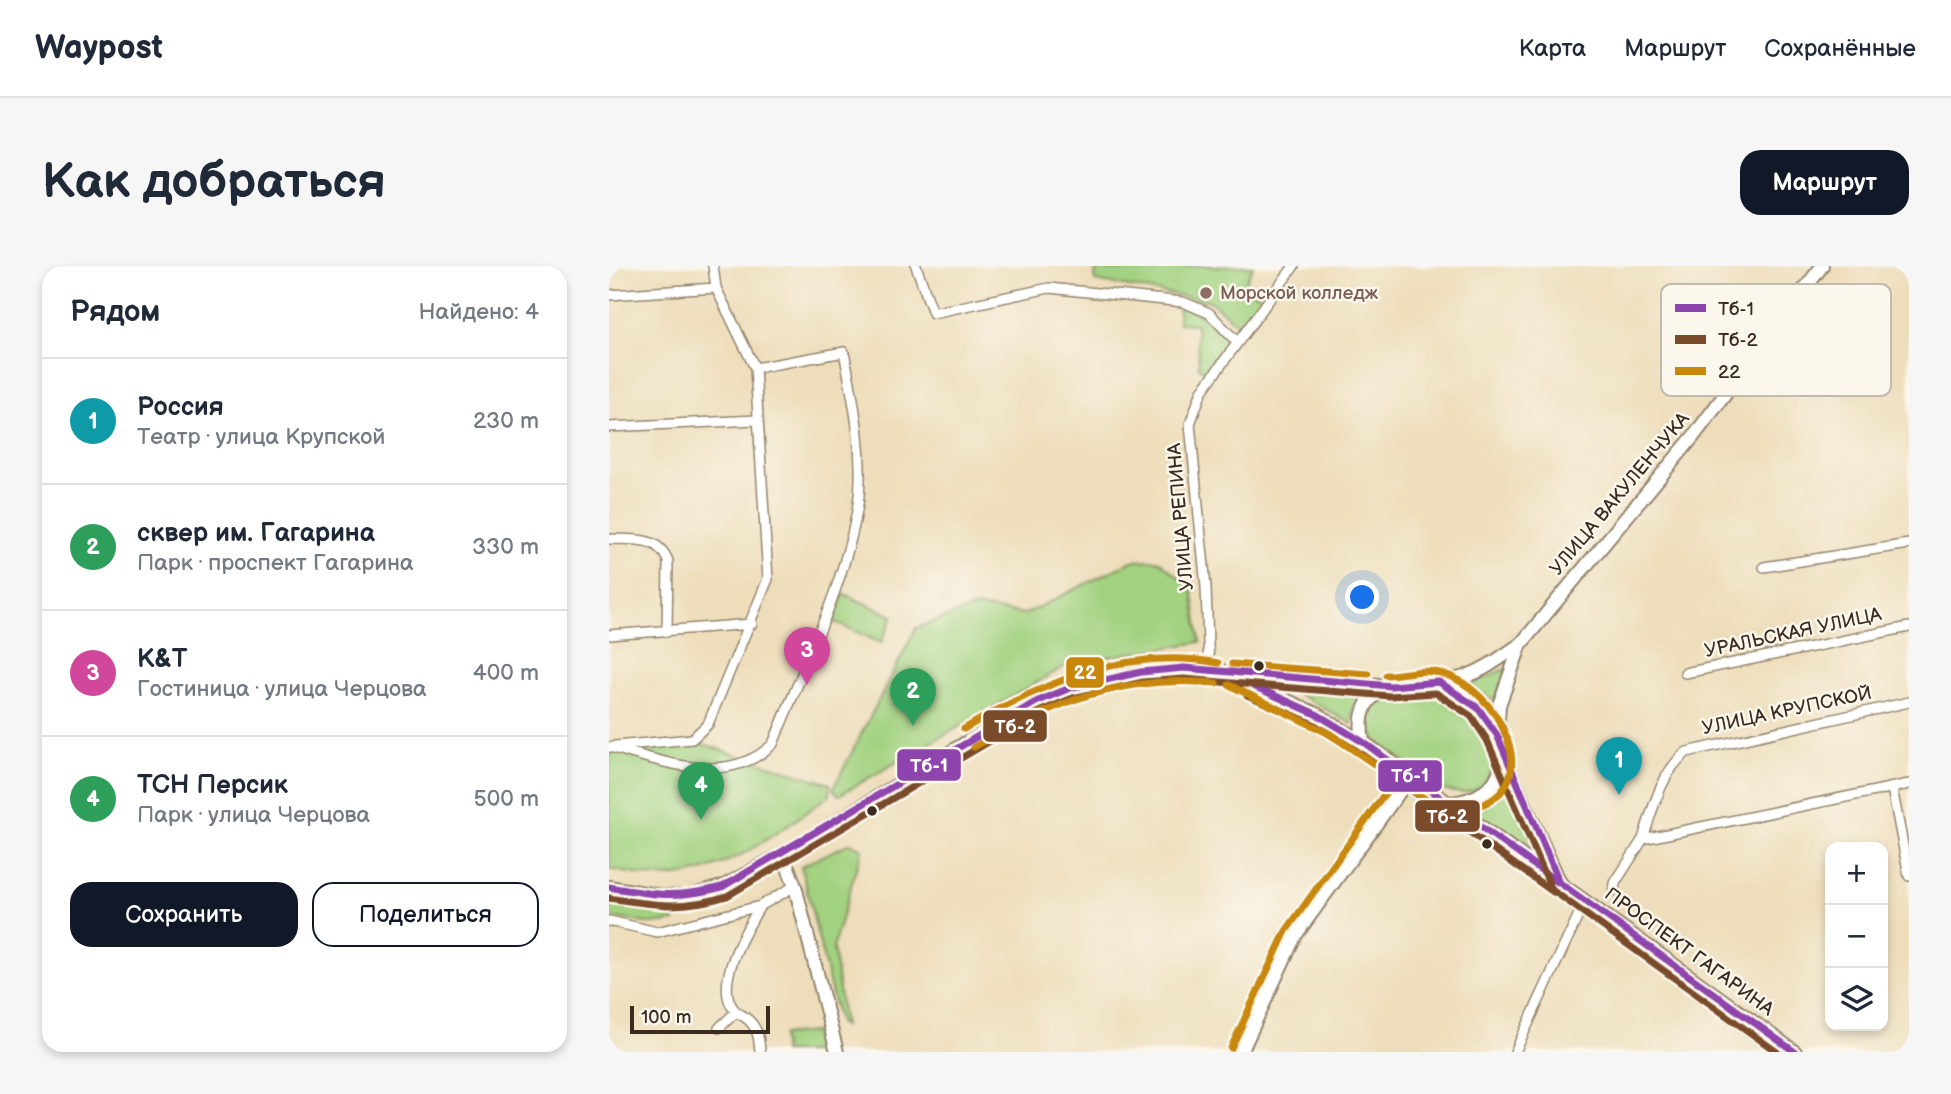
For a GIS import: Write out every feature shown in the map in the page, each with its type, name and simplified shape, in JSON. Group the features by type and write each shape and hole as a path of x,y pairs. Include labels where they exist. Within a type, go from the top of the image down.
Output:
{"main road":[{"name":"УЛИЦА ВАКУЛЕНЧУКА","path":"1808,284 1822,266"},
{"name":"УЛИЦА ВАКУЛЕНЧУКА","path":"1439,682 1483,669 1521,644 1723,396"},
{"name":"УЛИЦА ВАКУЛЕНЧУКА","path":"1497,735 1499,705 1521,644"},
{"path":"609,887 662,896 705,893 722,887 783,854 1003,719 1070,688 1105,678 1162,669 1209,671 1391,686 1439,682 1478,708 1497,735 1501,753 1499,775 1487,792 1467,801 1450,803 1363,742 1318,715 1231,674"},
{"path":"1363,742 1360,724 1364,708 1375,694 1391,686"},
{"name":"ПРОСПЕКТ ГАГАРИНА","path":"1501,753 1560,883"},
{"path":"1241,1052 1295,936 1410,777"},
{"name":"ПРОСПЕКТ ГАГАРИНА","path":"1450,803 1795,1052"},
{"path":"783,854 795,886 837,1052"}],"street":[{"path":"609,747 692,739 708,724 752,624 768,579 755,368 716,288 713,266"},
{"path":"916,266 933,313 1049,288 1183,302 1209,313 1237,342"},
{"name":"УЛИЦА РЕПИНА","path":"1209,671 1206,587 1190,424 1202,391 1294,266"},
{"path":"609,295 716,288"},
{"path":"609,747 711,770 759,757 773,744 831,601 857,510 858,422 844,352 755,368"},
{"path":"609,427 757,420"},
{"path":"609,539 652,542 665,553 667,632"},
{"path":"1764,567 1909,544"},
{"path":"609,635 752,624"},
{"name":"УРАЛЬСКАЯ УЛИЦА","path":"1685,673 1909,627"},
{"name":"УЛИЦА КРУПСКОЙ","path":"1614,891 1615,883 1643,839 1654,803 1679,758 1687,752 1909,702"},
{"path":"1643,839 1909,785"},
{"path":"1892,788 1909,876"},
{"path":"609,921 657,932 760,906 795,886"},
{"path":"1515,1052 1585,901"},
{"path":"760,906 737,945 727,994 736,1012 753,1025 758,1034 760,1052"},
{"path":"719,1028 736,1012"}],"green space":[{"path":"1156,266 1253,266 1243,288 1263,297 1240,326 1210,301 1095,281 1096,269 1156,271"},
{"path":"1184,307 1208,318 1228,338 1205,371 1199,367 1196,324 1179,323 1178,309"},
{"path":"1158,560 1192,588 1200,642 1071,663 839,795 833,789 916,628 976,607 1025,614 1132,561"},
{"path":"844,594 893,616 881,643 832,621"},
{"path":"1507,668 1495,702 1470,684"},
{"path":"1296,688 1359,694 1352,712 1352,724 1297,693"},
{"path":"1423,690 1461,705 1482,727 1489,741 1491,769 1486,781 1477,789 1463,792 1444,790 1377,742 1374,737 1370,719 1374,705 1394,695"},
{"path":"699,743 830,784 830,795 752,849 709,869 663,877 609,869 609,750"},
{"path":"1508,787 1540,858 1477,813"},
{"path":"850,843 862,849 833,947 844,1026 839,1023 801,866"},
{"path":"609,903 673,913 675,921 652,924 609,917"},
{"path":"814,1032 816,1052 783,1052 782,1035"}],"transit line":[{"name":"22","path":"964,729 1023,697 1086,672 1151,660 1184,659 1218,663"},
{"name":"22","path":"1232,664 1368,674"},
{"name":"Тб-1","path":"609,887 665,894 692,893 722,887 1036,702 1070,688 1141,672 1184,668 1391,686 1439,682 1478,708 1497,735 1560,883 1795,1052"},
{"name":"22","path":"1229,685 1330,734 1446,813 1472,808 1496,797 1508,780 1512,760 1507,738 1496,716 1480,697 1461,682 1440,673 1420,671 1386,675"},
{"name":"Тб-2","path":"609,898 682,905 727,896 1041,711 1073,698 1143,682 1184,679 1390,696 1436,693 1471,716 1487,740 1552,890 1777,1052"},
{"name":"22","path":"974,747 1061,705 1119,687 1181,681 1216,683"},
{"name":"Тб-1","path":"1251,685 1318,715 1363,742 1559,883"},
{"name":"Тб-2","path":"1247,695 1313,724 1357,751 1553,892"},
{"name":"22","path":"1231,1048 1286,931 1401,771"}],"place":[{"name":"Морской колледж","path":"1206,293"},
{"name":"К&Т","path":"807,685"},
{"name":"сквер им. Гагарина","path":"913,726"},
{"name":"Россия","path":"1619,795"},
{"name":"ТСН Персик","path":"701,820"}]}
